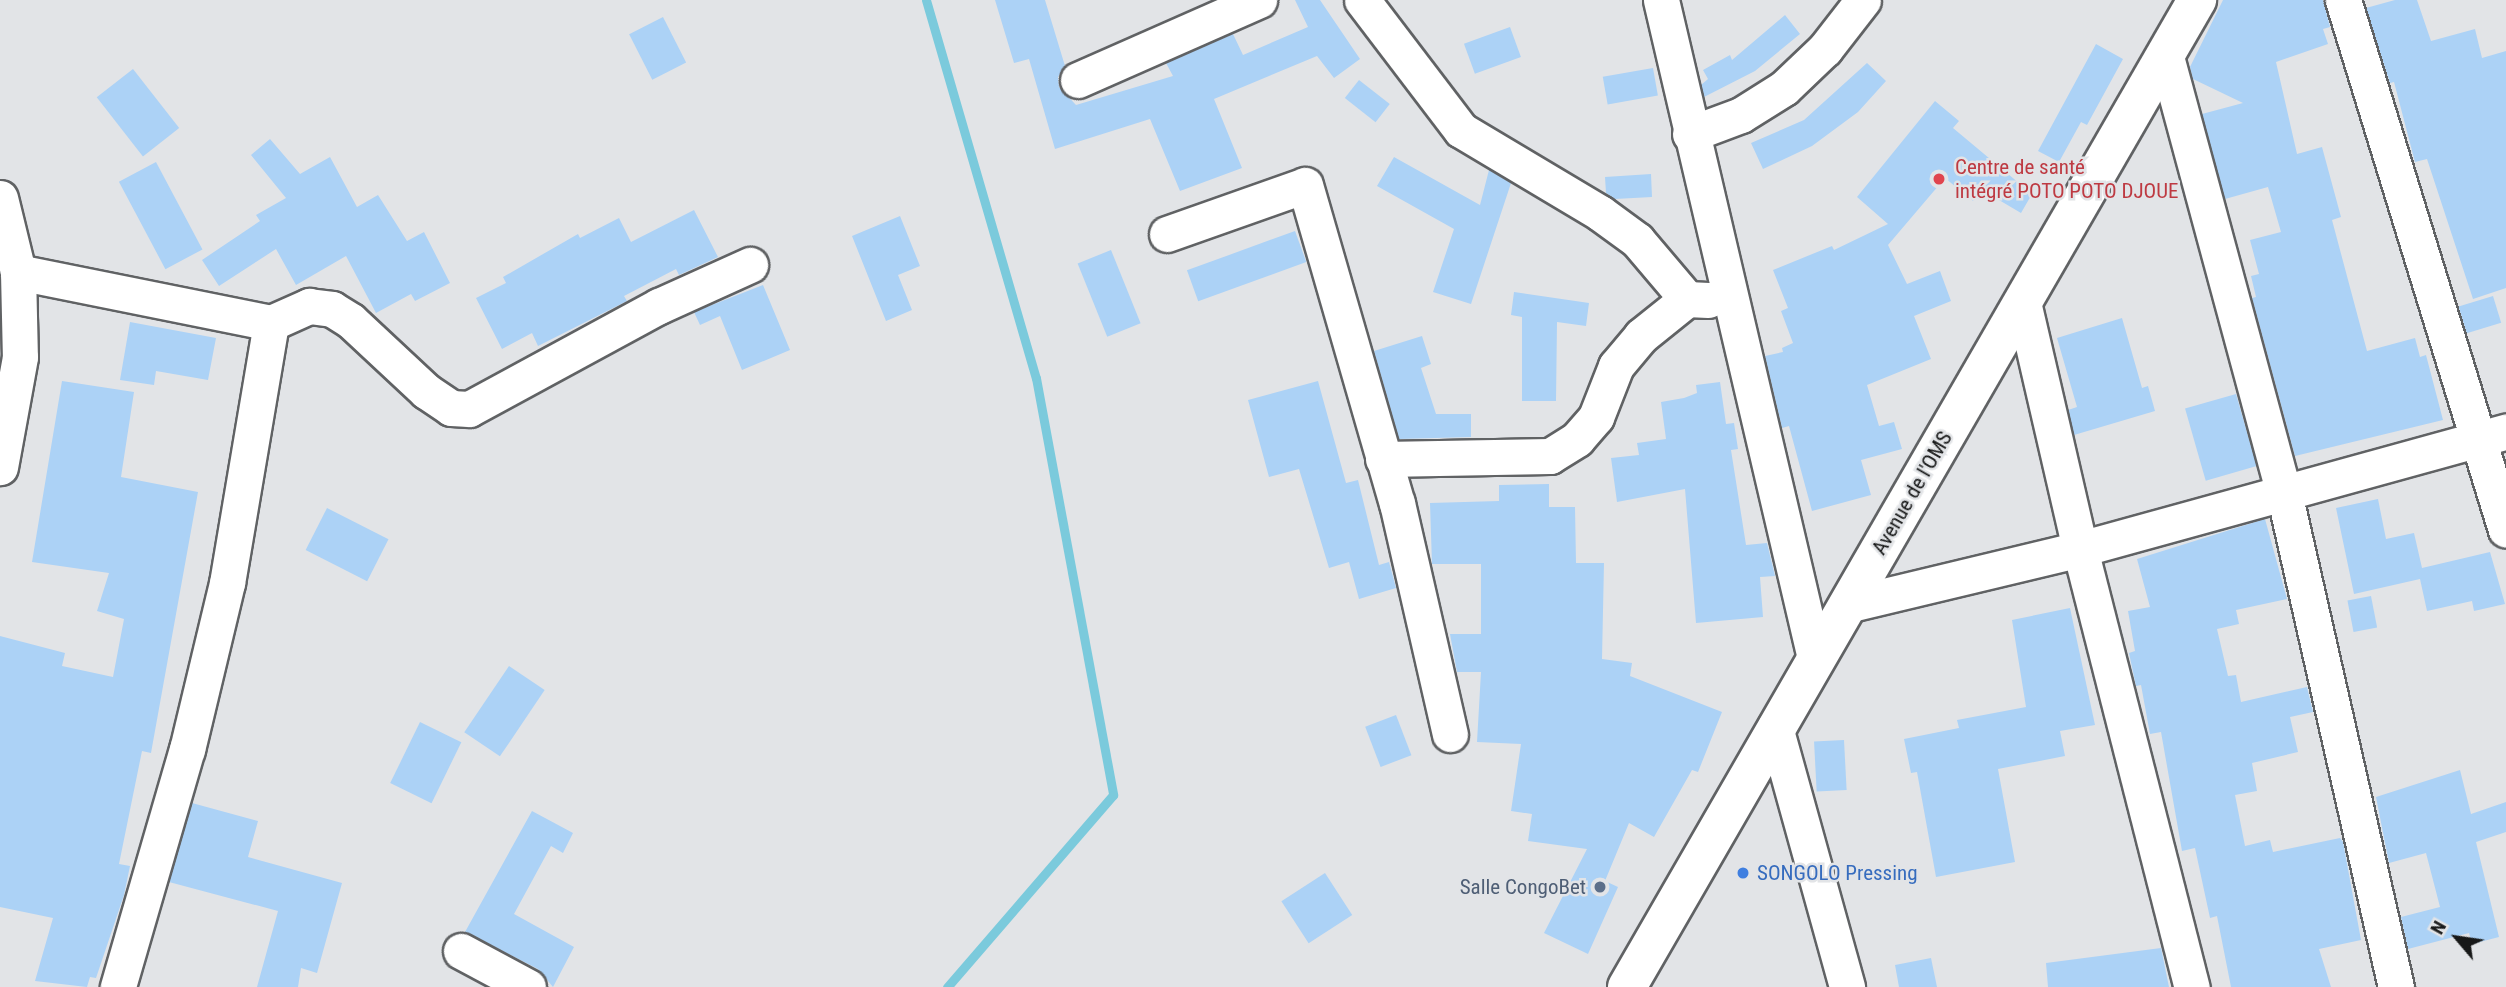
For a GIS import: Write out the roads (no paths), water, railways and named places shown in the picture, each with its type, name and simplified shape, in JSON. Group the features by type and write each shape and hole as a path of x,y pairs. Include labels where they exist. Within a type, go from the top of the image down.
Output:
{"street":[{"path":"1078,80 1258,0"},
{"path":"1362,0 1461,130 1600,212 1637,240 1687,299"},
{"path":"1661,0 1690,134 1733,302 1815,658"},
{"path":"1690,134 1741,115 1784,88 1825,49 1863,0"},
{"name":"Avenue de l'OMS","path":"1627,987 2197,0"},
{"path":"2343,0 2492,436 2506,530"},
{"path":"2165,53 2284,493 2396,987"},
{"path":"1167,234 1305,186 1383,459 1450,734"},
{"path":"0,198 18,272 20,357 0,467"},
{"path":"18,272 271,323 309,306 332,309 351,321 426,391 451,408 469,409 659,306 750,265"},
{"path":"1383,459 1550,456 1577,439 1596,417 1616,366 1641,336 1687,299 1733,302"},
{"path":"2023,302 2080,550 2192,987"},
{"path":"118,987 187,749 227,583 271,323"},
{"path":"1847,605 2080,550 2492,436"},
{"path":"1775,727 1847,987"},
{"path":"461,951 528,987"}],"waterway":[{"path":"926,0 1036,378 1113,795 947,987"}],"place":[{"name":"Centre de santé intégré POTO POTO DJOUE","path":"1939,179"},
{"name":"SONGOLO Pressing","path":"1743,873"},
{"name":"Salle CongoBet","path":"1600,887"}]}
